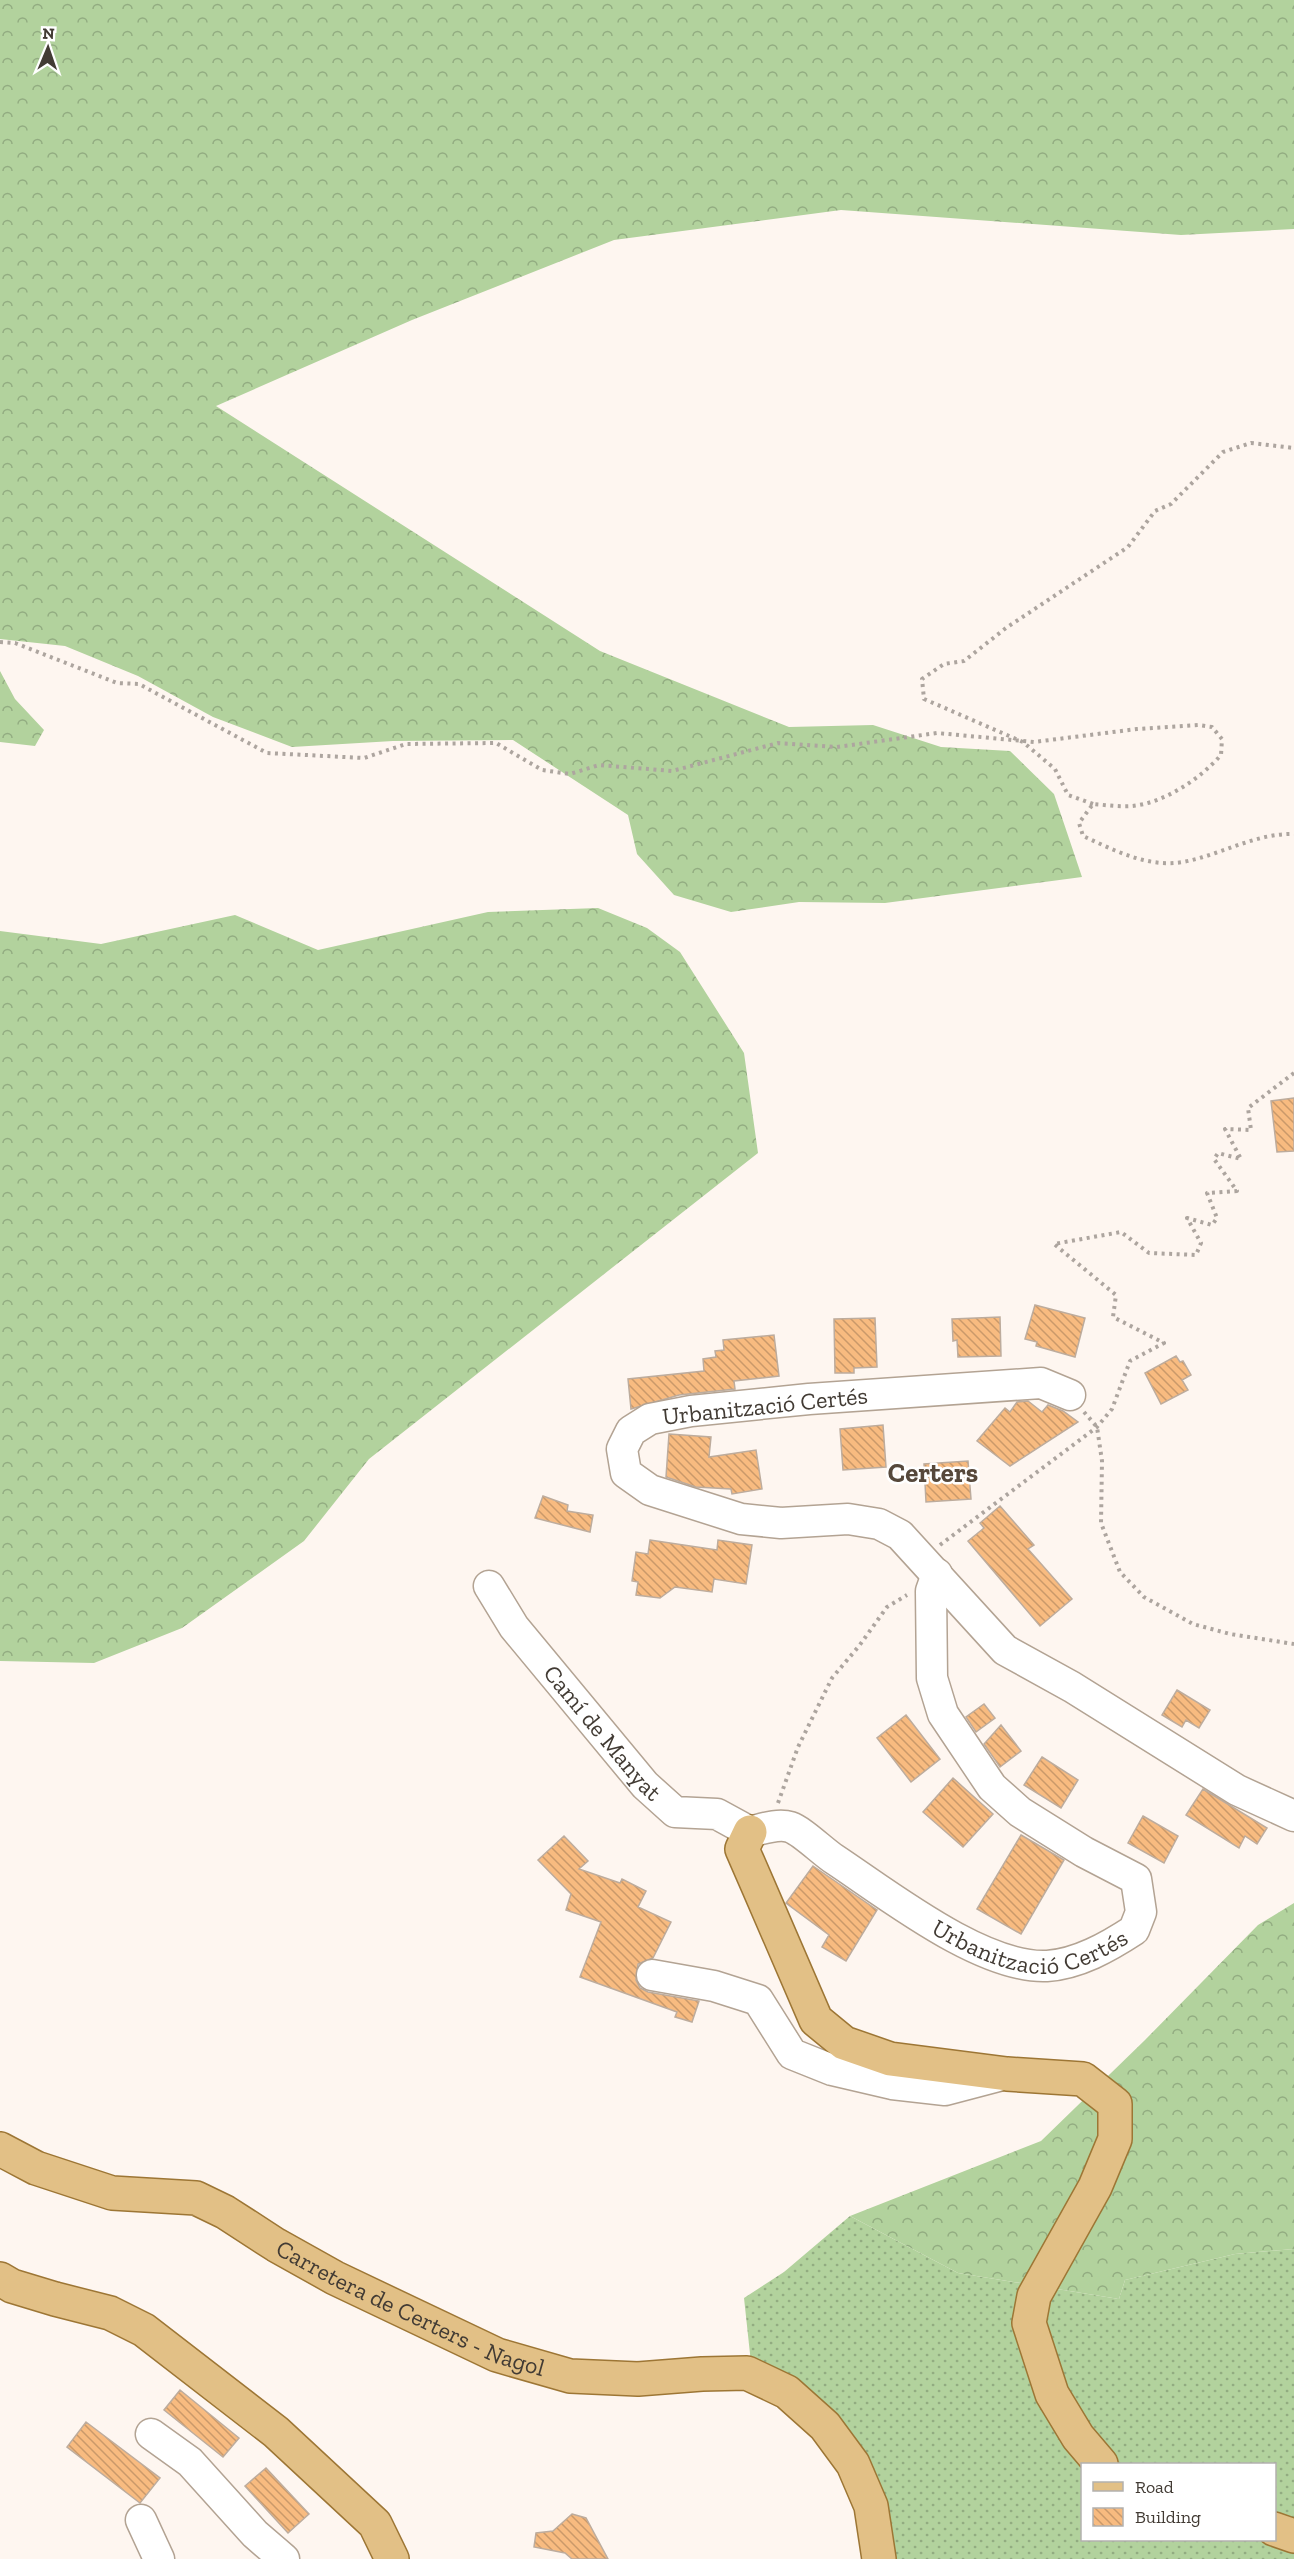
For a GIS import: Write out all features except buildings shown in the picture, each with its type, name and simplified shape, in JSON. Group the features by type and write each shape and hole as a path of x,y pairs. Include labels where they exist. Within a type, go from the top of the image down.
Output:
{"main road":[{"path":"750,1832 742,1849 748,1868 816,2020 844,2043 890,2059 1008,2074 1083,2079 1115,2104 1115,2139 1095,2187 1034,2296 1029,2324 1052,2394 1078,2437 1100,2463"},
{"name":"Carretera de Certers - Nagol","path":"0,2149 36,2168 112,2193 196,2198 225,2211 276,2245 335,2278 497,2355 570,2376 638,2379 702,2373 747,2373 787,2392 825,2426 853,2464 871,2506 879,2559"},
{"path":"0,2279 12,2286 44,2296 110,2313 144,2330 276,2432 375,2524 392,2559"},
{"path":"1276,2529 1294,2536"}],"street":[{"name":"Urbanització Certés","path":"1070,1395 1041,1383 809,1399 691,1412 650,1419 631,1431 622,1449 626,1473 650,1490 741,1519 781,1523 848,1519 879,1524 900,1534 1005,1650 1072,1687 1238,1790 1294,1816"},
{"name":"Urbanització Certés","path":"750,1832 773,1826 790,1827 823,1852 921,1916 974,1947 1013,1962 1047,1966 1078,1959 1134,1930 1141,1912 1136,1879 1020,1812 993,1786 943,1714 932,1678 930,1566"},
{"name":"Camí de Manyat","path":"489,1586 514,1627 645,1785 675,1812 717,1814 750,1832"},
{"path":"652,1975 714,1986 758,2000 792,2054 832,2070 892,2084 945,2090 1008,2074"},
{"path":"151,2434 190,2462 255,2534 284,2559"},
{"path":"141,2520 159,2559"}],"path":[{"path":"0,642 15,643 117,683 140,684 267,753 364,758 406,744 496,743 542,770 570,774 599,765 672,771 778,742 837,747 937,733 1023,742 1198,725 1212,727 1222,739 1221,755 1206,772 1178,790 1133,806 1094,804 1068,795 1055,769 1023,742 924,699 922,679 944,664 964,661 1006,628 1128,547 1155,512 1171,504 1223,452 1251,443 1294,448"},
{"path":"1094,804 1079,823 1083,836 1135,859 1182,862 1274,834 1294,834"},
{"path":"750,1832 777,1807 798,1747 832,1677 859,1646 887,1607 916,1590 930,1566 1097,1427 1112,1409 1130,1361 1164,1343 1113,1317 1116,1295 1054,1244 1121,1232 1149,1253 1196,1255 1201,1243 1187,1218 1212,1225 1217,1218 1207,1193 1238,1191 1214,1159 1218,1153 1241,1159 1225,1129 1251,1130 1248,1108 1294,1073"},
{"path":"1070,1395 1097,1427 1102,1461 1101,1523 1120,1572 1144,1597 1193,1624 1230,1634 1294,1644"}],"green space":[{"path":"0,0 1294,0 1294,229 1181,235 841,210 614,240 412,320 216,406 600,651 789,727 873,725 941,747 1010,751 1054,794 1082,877 885,903 799,902 731,912 674,895 637,854 628,815 513,740 393,741 292,747 213,717 138,676 65,646 0,639"},
{"path":"0,671 15,699 44,730 35,746 0,742"},
{"path":"598,908 647,928 680,952 744,1053 758,1153 369,1459 304,1541 182,1628 94,1663 0,1661 0,931 101,944 235,915 318,950 488,912"},
{"path":"1294,1903 1294,2249 1235,2254 1125,2280 1119,2299 958,2273 850,2216 1041,2141 1258,1925"},
{"path":"850,2216 958,2273 1119,2299 1125,2280 1235,2254 1294,2249 1294,2559 881,2559 825,2426 751,2363 744,2298 784,2272"}],"district":[{"name":"Certers","path":"933,1473"}]}
